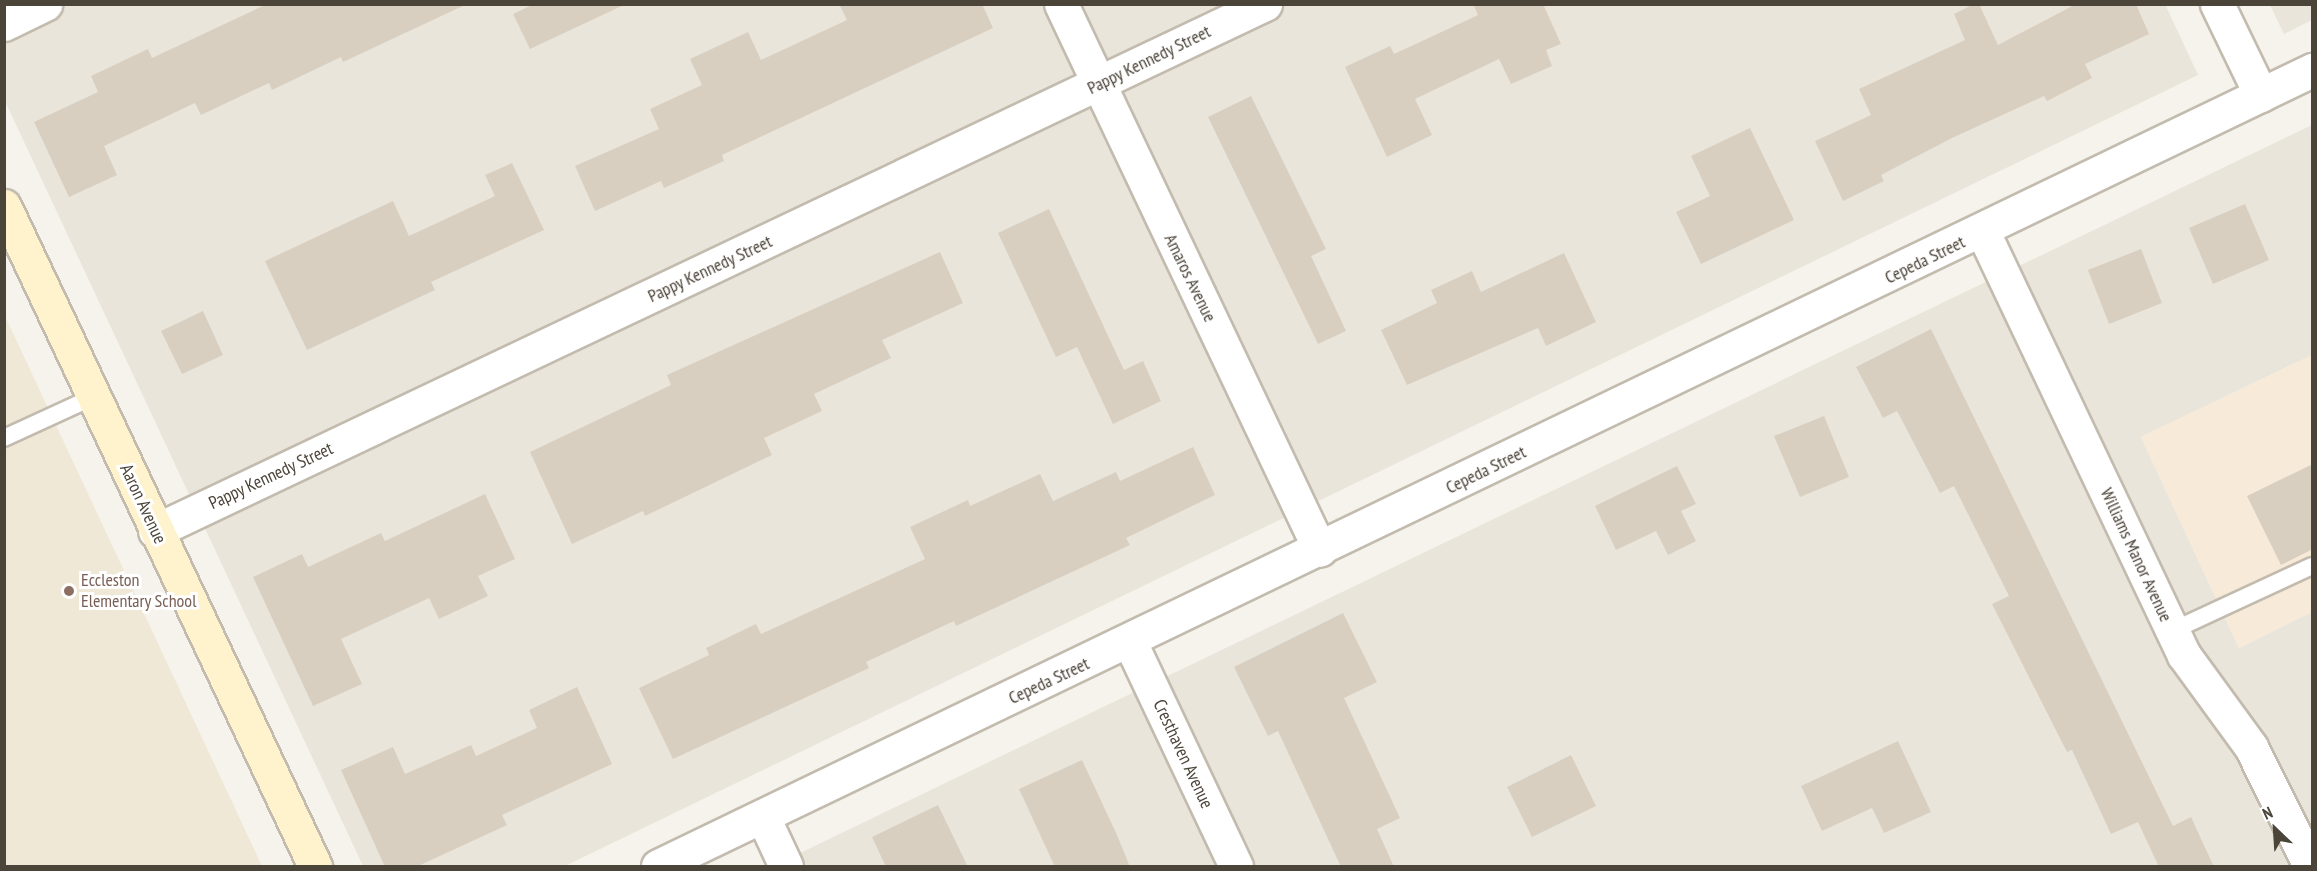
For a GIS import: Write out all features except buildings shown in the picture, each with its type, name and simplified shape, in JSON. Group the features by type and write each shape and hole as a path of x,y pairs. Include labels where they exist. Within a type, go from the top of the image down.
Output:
{"street":[{"path":"4,24 45,4"},
{"name":"Amaros Avenue","path":"1061,4 1320,550"},
{"name":"Pappy Kennedy Street","path":"155,531 1265,4"},
{"path":"2217,4 2261,95"},
{"name":"Cepeda Street","path":"658,867 1983,232 2313,70"},
{"name":"Aaron Avenue","path":"4,206 315,867"},
{"name":"Williams Manor Avenue","path":"1983,232 2184,655 2251,747 2310,867"},
{"name":"Cresthaven Avenue","path":"1130,642 1236,867"},
{"path":"763,817 786,867"}],"lane":[{"path":"4,438 93,397"},
{"path":"2172,631 2313,566"}],"shaded area":[{"path":"2165,4 2198,75 565,866 363,866 5,101 4,5"},
{"path":"2270,5 2312,5 2312,20 2284,34"},
{"path":"2312,125 2312,355 2141,437 2239,648 2312,612 2312,866 773,866"},
{"name":"Eccleston Elementary School","path":"5,316 262,866 5,866"},
{"path":"2312,355 2312,612 2239,648 2141,437"}],"place":[{"name":"Eccleston Elementary School","path":"69,591"}]}
